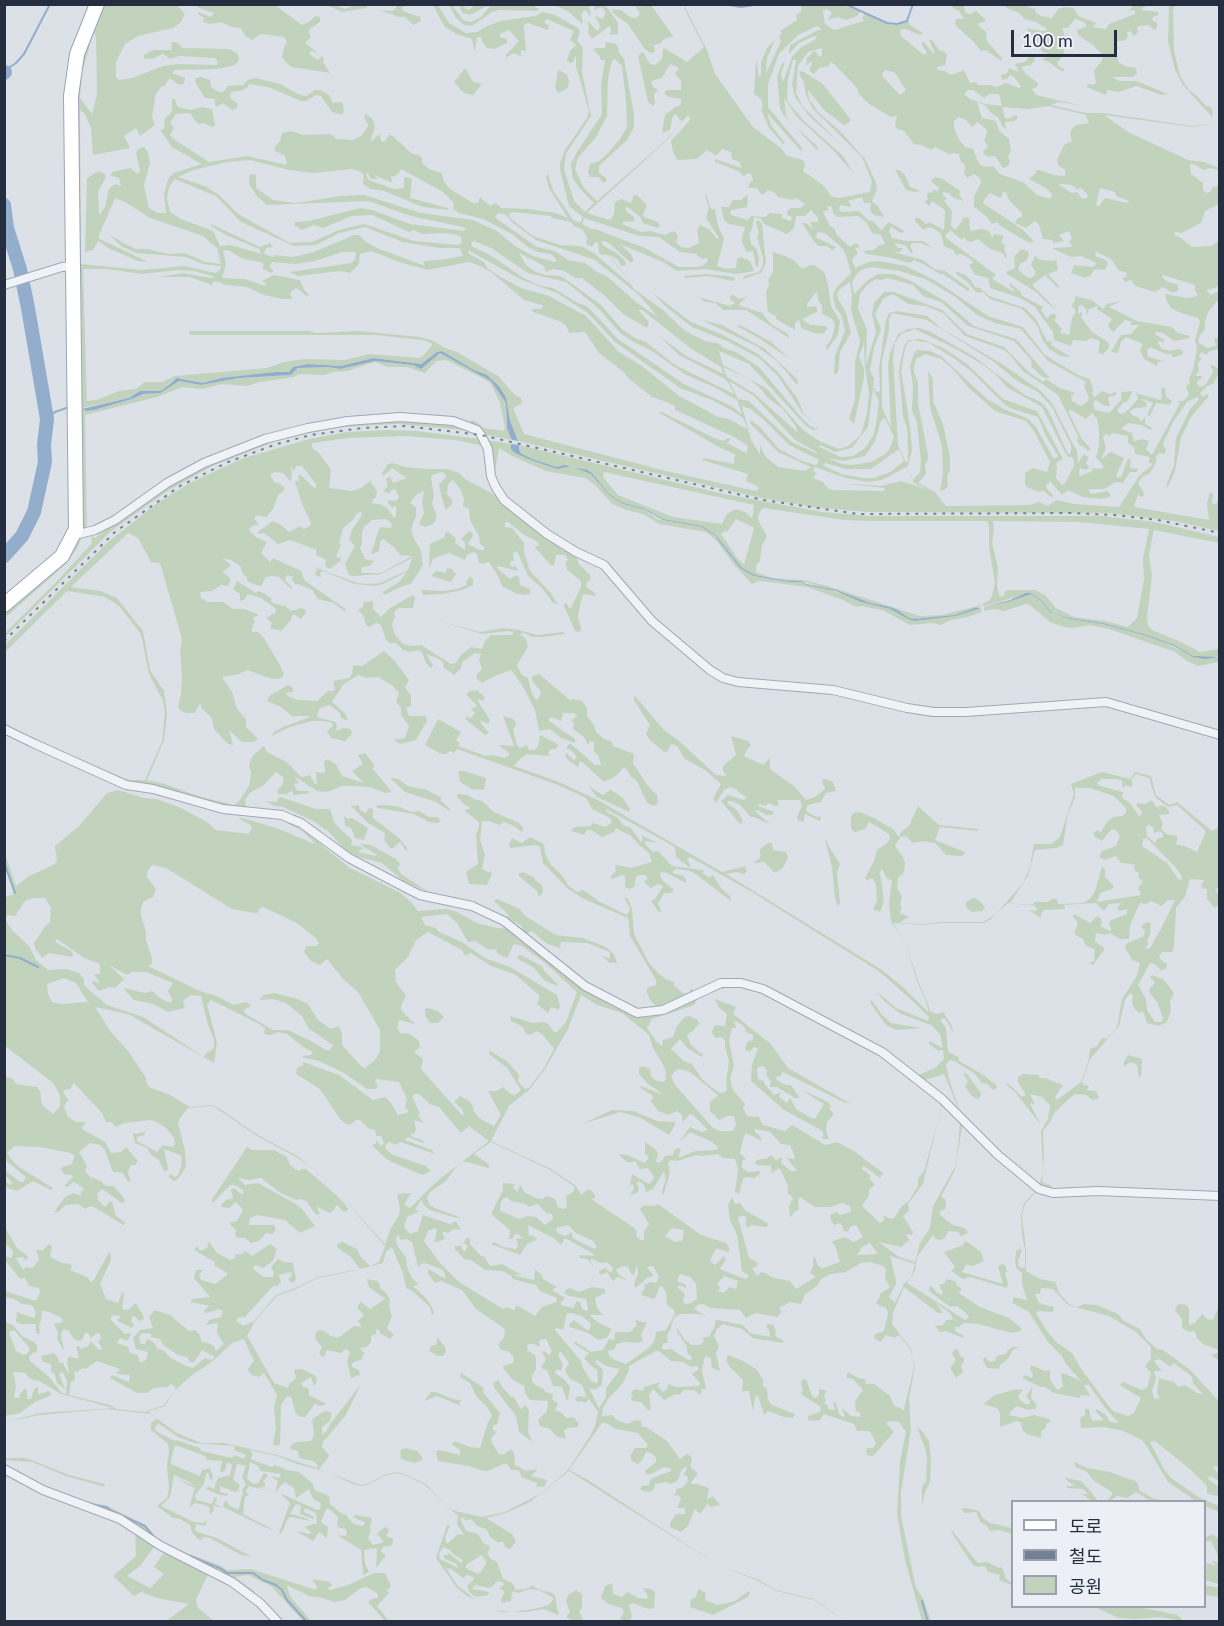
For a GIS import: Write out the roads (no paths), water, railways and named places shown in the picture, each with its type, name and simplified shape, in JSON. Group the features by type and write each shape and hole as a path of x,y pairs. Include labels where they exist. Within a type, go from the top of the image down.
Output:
{"main road":[{"path":"4,605 62,556 75,535 77,480 71,96 76,54 97,4"}],"street":[{"path":"8,284 72,266"},
{"path":"75,535 96,530 115,520 167,483 204,463 236,448 265,439 348,421 400,417 453,421 477,430 482,435 488,449 491,476 504,500 547,534 576,552 604,565 652,621 710,670 723,678 738,682 833,690 896,706 934,711 966,712 1107,702 1220,735"},
{"path":"4,729 126,784 153,789 223,809 282,815 301,823 349,858 420,895 472,906 504,921 585,986 637,1013 663,1010 721,983 741,983 763,989 882,1052 942,1099 998,1155 1039,1189 1053,1193 1098,1191 1220,1196"},
{"path":"4,1468 43,1490 127,1522 161,1546 232,1582 260,1603 278,1622"}],"water":[{"path":"442,351 487,375 499,386 506,397 510,420 518,441 512,440 510,436 507,428 506,403 491,381 440,353 421,369 413,365 375,361 340,369 298,368 291,375 239,378 201,385 179,381 160,393 143,394 94,410 82,409 129,398 140,391 161,391 177,378 203,383 221,378 289,372 293,367 307,364 341,366 373,358 421,364"},
{"path":"511,444 519,445 521,453 532,459 557,467 570,466 557,469 531,460 515,453 511,449"},
{"path":"573,467 592,473 609,494 623,503 643,508 663,519 702,526 715,535 741,567 755,575 802,581 806,584 836,590 870,603 890,607 914,619 955,615 981,608 956,616 914,621 890,609 861,602 836,591 806,585 802,582 788,582 754,576 740,568 715,536 702,527 663,520 643,509 623,504 609,495 591,474"},
{"path":"1031,593 1041,600 1052,613 1103,623 1147,635 1174,645 1193,656 1219,657 1205,659 1193,657 1174,646 1147,636 1103,624 1069,619 1051,613 1041,601 1031,594 1008,602 983,606 1008,601"}],"waterway":[{"path":"4,71 24,54 50,4"},
{"path":"724,4 741,7 759,4"},
{"path":"845,4 887,23 897,24 907,21 913,4"},
{"path":"4,205 7,228 20,269 28,308 47,419 45,462 34,512 22,536 4,556"},
{"path":"47,419 55,412 69,407"},
{"path":"4,862 15,893"},
{"path":"4,955 20,958 38,967"},
{"path":"94,1505 107,1507 145,1526 156,1539"},
{"path":"190,1556 227,1573 253,1573 276,1585 307,1622"},
{"path":"922,1601 928,1622"}],"railway":[{"path":"4,641 115,532 180,486 228,462 277,444 311,435 362,428 405,426 481,435 763,500 858,514 1071,513 1114,515 1158,520 1220,533"}]}
